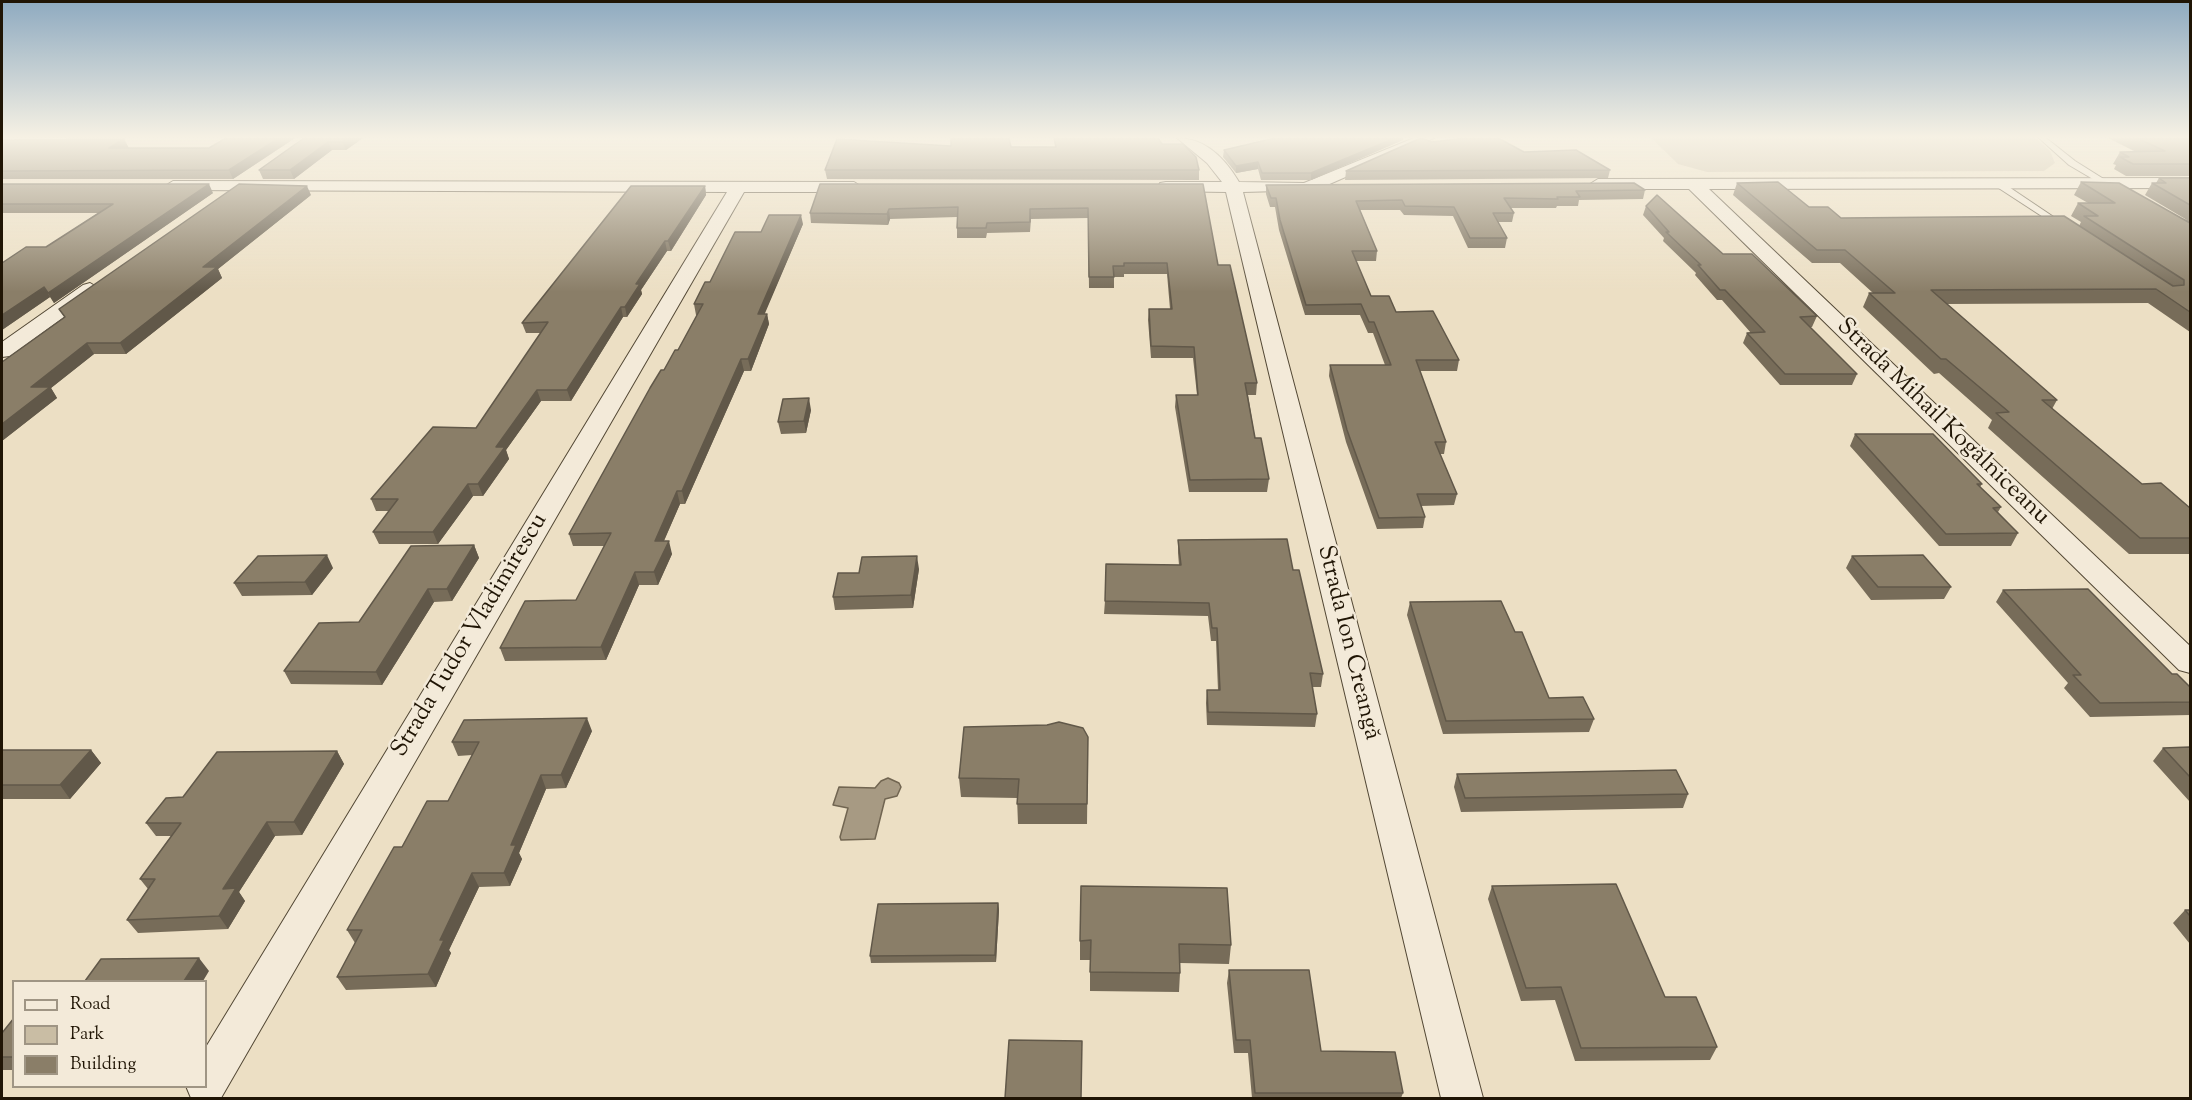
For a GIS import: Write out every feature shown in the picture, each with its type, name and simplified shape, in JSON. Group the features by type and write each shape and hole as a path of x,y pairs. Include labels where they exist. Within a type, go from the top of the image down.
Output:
{"street":[{"path":"210,206 233,189"},
{"name":"Strada Tudor Vladimirescu","path":"207,1083 737,189"},
{"name":"Strada Ion Creangă","path":"1234,189 1462,1098"},
{"name":"Strada Mihail Kogălniceanu","path":"1700,189 2190,663"},
{"path":"2117,189 2134,199"},
{"path":"2,351 106,278"}],"lane":[{"path":"2006,189 2071,231"}],"shaded area":[{"path":"888,778 899,783 901,787 897,796 885,799 875,839 841,840 848,808 833,805 839,787 875,788 881,781"}],"building":[{"path":"2,189 201,189 48,293 44,287 2,315 2,263 26,247 46,247 113,204 2,204"},
{"path":"231,189 303,189 203,267 217,267 120,343 87,343 31,387 50,387 2,424 2,362 65,317 59,309"},
{"path":"628,189 703,189 668,241 665,241 636,284 640,284 625,307 621,307 567,390 537,390 496,447 505,447 478,484 468,484 433,532 373,532 398,499 371,499 433,427 476,428 548,322 522,323"},
{"path":"818,189 1204,189 1218,265 1230,265 1257,383 1245,383 1255,438 1261,438 1269,479 1190,480 1176,395 1198,395 1194,347 1151,346 1149,309 1172,309 1167,263 1124,263 1124,266 1113,266 1114,277 1089,277 1088,208 1030,209 1030,222 987,223 986,228 957,228 958,207 889,209 887,214 810,213"},
{"path":"1268,189 1645,190 1576,191 1580,197 1557,197 1558,199 1504,198 1514,213 1493,213 1507,238 1470,238 1454,207 1405,206 1402,200 1356,201 1377,251 1352,251 1371,296 1389,296 1396,312 1433,311 1459,360 1416,360 1446,442 1435,442 1457,494 1417,494 1425,517 1379,518 1347,430 1330,365 1391,365 1374,322 1369,322 1361,304 1306,305 1280,220 1276,198 1271,198"},
{"path":"1745,189 1787,189 1809,207 1828,207 1841,218 2064,216 2173,286 2184,285 2184,280 2084,216 2098,216 2078,203 2115,203 2093,189 2130,189 2190,223 2190,312 2156,289 1931,290 2057,400 2042,400 2142,484 2161,483 2190,508 2190,538 2140,538 1996,413 2009,412 1946,359 1941,359 1869,293 1895,293 1845,250 1817,250"},
{"path":"2163,189 2190,189 2190,205"},
{"path":"1657,195 1723,254 1752,254 1817,316 1800,317 1857,374 1785,374 1747,333 1765,332 1725,290 1720,290 1698,265 1701,265 1666,232 1669,232 1646,206"},
{"path":"769,215 801,215 758,314 767,314 748,359 741,359 682,491 677,491 655,541 669,541 654,572 635,572 601,647 500,648 525,601 576,600 611,533 569,534 650,388 661,370 664,370 675,350 678,350 703,304 694,304 705,282 710,282 735,232 761,232"},
{"path":"809,398 804,421 778,422 783,399"},
{"path":"1855,434 1933,434 1982,484 1977,484 2001,507 1993,508 2018,533 1946,534"},
{"path":"1287,539 1293,570 1299,570 1323,674 1310,673 1317,714 1208,712 1207,690 1220,690 1217,628 1212,628 1209,603 1105,601 1106,564 1181,565 1178,540"},
{"path":"474,545 447,589 428,589 376,672 284,671 319,623 359,622 411,546"},
{"path":"327,555 305,582 234,583 258,556"},
{"path":"1923,555 1951,587 1878,587 1852,556"},
{"path":"917,556 911,595 833,597 838,573 859,573 862,557"},
{"path":"2088,589 2172,674 2177,674 2190,687 2190,702 2100,703 2073,675 2081,675 2003,590"},
{"path":"1501,601 1515,632 1522,632 1549,698 1583,697 1594,719 1446,721 1410,602"},
{"path":"587,718 561,775 541,775 511,845 516,845 504,873 472,873 440,940 444,940 428,974 337,977 362,930 347,930 394,847 402,847 427,801 448,801 479,742 452,742 464,720"},
{"path":"1059,722 1083,728 1088,737 1087,804 1017,804 1019,779 959,778 964,727 1047,725"},
{"path":"2190,747 2190,777 2163,748"},
{"path":"2,750 91,750 60,785 2,785"},
{"path":"337,751 294,822 267,822 223,889 236,888 219,916 127,920 155,879 140,879 181,823 146,823 166,798 183,797 217,752"},
{"path":"1676,770 1688,794 1465,798 1457,774"},
{"path":"1616,884 1665,997 1696,997 1717,1047 1581,1048 1561,987 1526,988 1492,886"},
{"path":"1081,886 1227,888 1231,945 1179,944 1180,973 1090,972 1091,940 1080,941"},
{"path":"998,903 995,955 870,956 878,904"},
{"path":"199,958 185,980 86,980 101,959"},
{"path":"1229,970 1309,970 1321,1051 1395,1052 1403,1093 1255,1093 1250,1040 1236,1040"},
{"path":"12,1020 12,1057 2,1057 2,1033"},
{"path":"1009,1040 1082,1041 1081,1098 1005,1098"}]}
